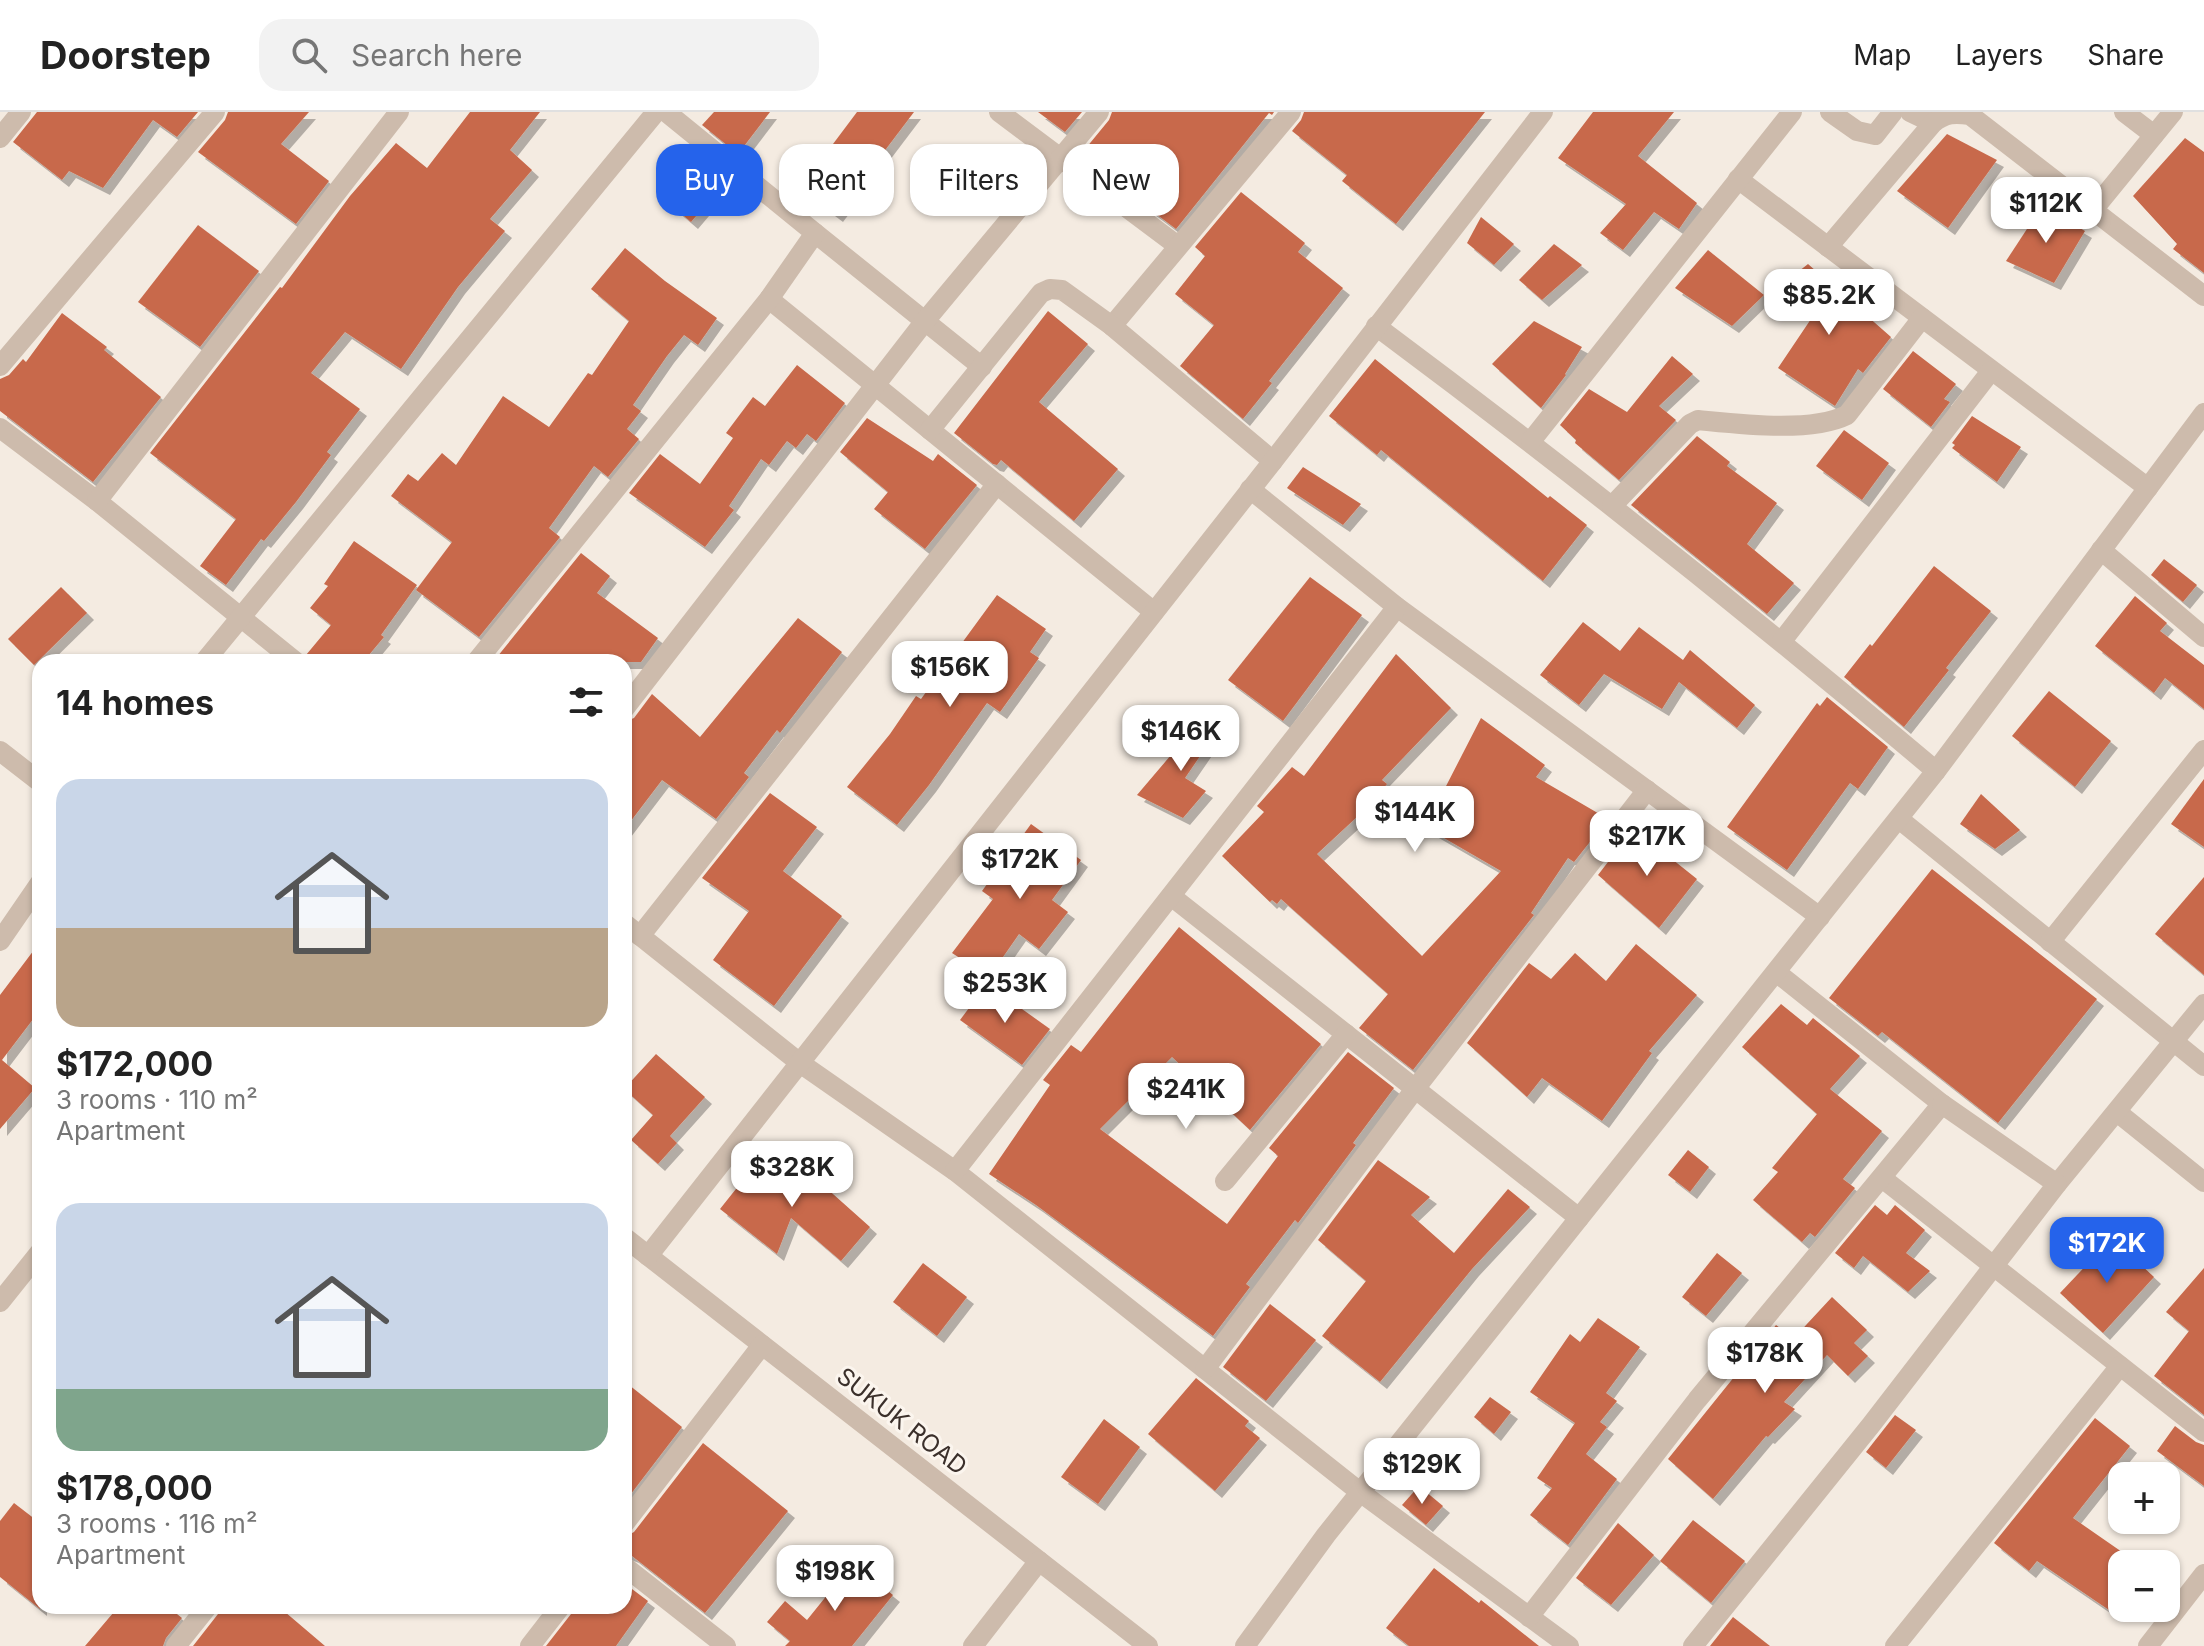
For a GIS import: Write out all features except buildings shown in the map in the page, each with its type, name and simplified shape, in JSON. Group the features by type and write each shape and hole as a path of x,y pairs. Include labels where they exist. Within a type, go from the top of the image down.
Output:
{"street":[{"path":"0,138 21,112"},
{"path":"0,366 215,112"},
{"path":"97,501 399,112"},
{"path":"210,654 656,112"},
{"path":"666,112 982,367"},
{"path":"999,112 1178,246"},
{"path":"632,699 925,321 1099,112"},
{"path":"1112,326 1291,112"},
{"path":"648,1256 1543,112"},
{"path":"1531,441 1792,112"},
{"path":"1830,112 1857,131 1875,135 1893,112"},
{"path":"1910,112 1933,123"},
{"path":"2124,112 2154,135"},
{"path":"2093,210 2173,112"},
{"path":"1828,247 1933,123 1943,115 1952,113 1970,115 2204,296"},
{"path":"1738,179 2148,488"},
{"path":"482,654 769,299 815,233"},
{"path":"930,430 1041,293 1050,289 1062,290 1112,326 1273,461"},
{"path":"769,299 1154,612"},
{"path":"1612,506 1690,424 1698,420 1813,426 1847,415 1922,318"},
{"path":"1376,326 1531,441 1782,641 1936,771"},
{"path":"1782,641 1991,371"},
{"path":"1245,1646 1360,1492 1899,819 2204,413"},
{"path":"0,428 97,501 286,654"},
{"path":"997,484 632,929 800,1063 955,1171 1360,1492 1569,1646"},
{"path":"1250,489 1397,607 1820,917"},
{"path":"2101,550 2204,637"},
{"path":"955,1171 1397,607"},
{"path":"2050,942 2204,750"},
{"path":"0,751 32,776"},
{"path":"1205,1369 1415,1089 1647,790"},
{"path":"1899,819 2204,1066"},
{"path":"0,941 32,895"},
{"path":"1171,896 1579,1218"},
{"path":"1776,972 1942,1104 2057,1184"},
{"path":"1693,1646 1871,1425 1992,1265 2204,1004"},
{"path":"1225,1181 1346,1034"},
{"path":"1529,1617 1697,1400 1942,1104"},
{"path":"2117,1112 2204,1182"},
{"path":"1882,1178 2204,1432"},
{"name":"SUKUK ROAD","path":"632,1243 1148,1646"},
{"path":"0,1302 32,1262"},
{"path":"632,1514 762,1345"},
{"path":"1895,1646 2120,1366"},
{"path":"973,1646 1039,1561"},
{"path":"632,1572 726,1646"},
{"path":"2148,1646 2204,1574"},
{"path":"176,1646 202,1614"},
{"path":"530,1646 555,1614"}]}
